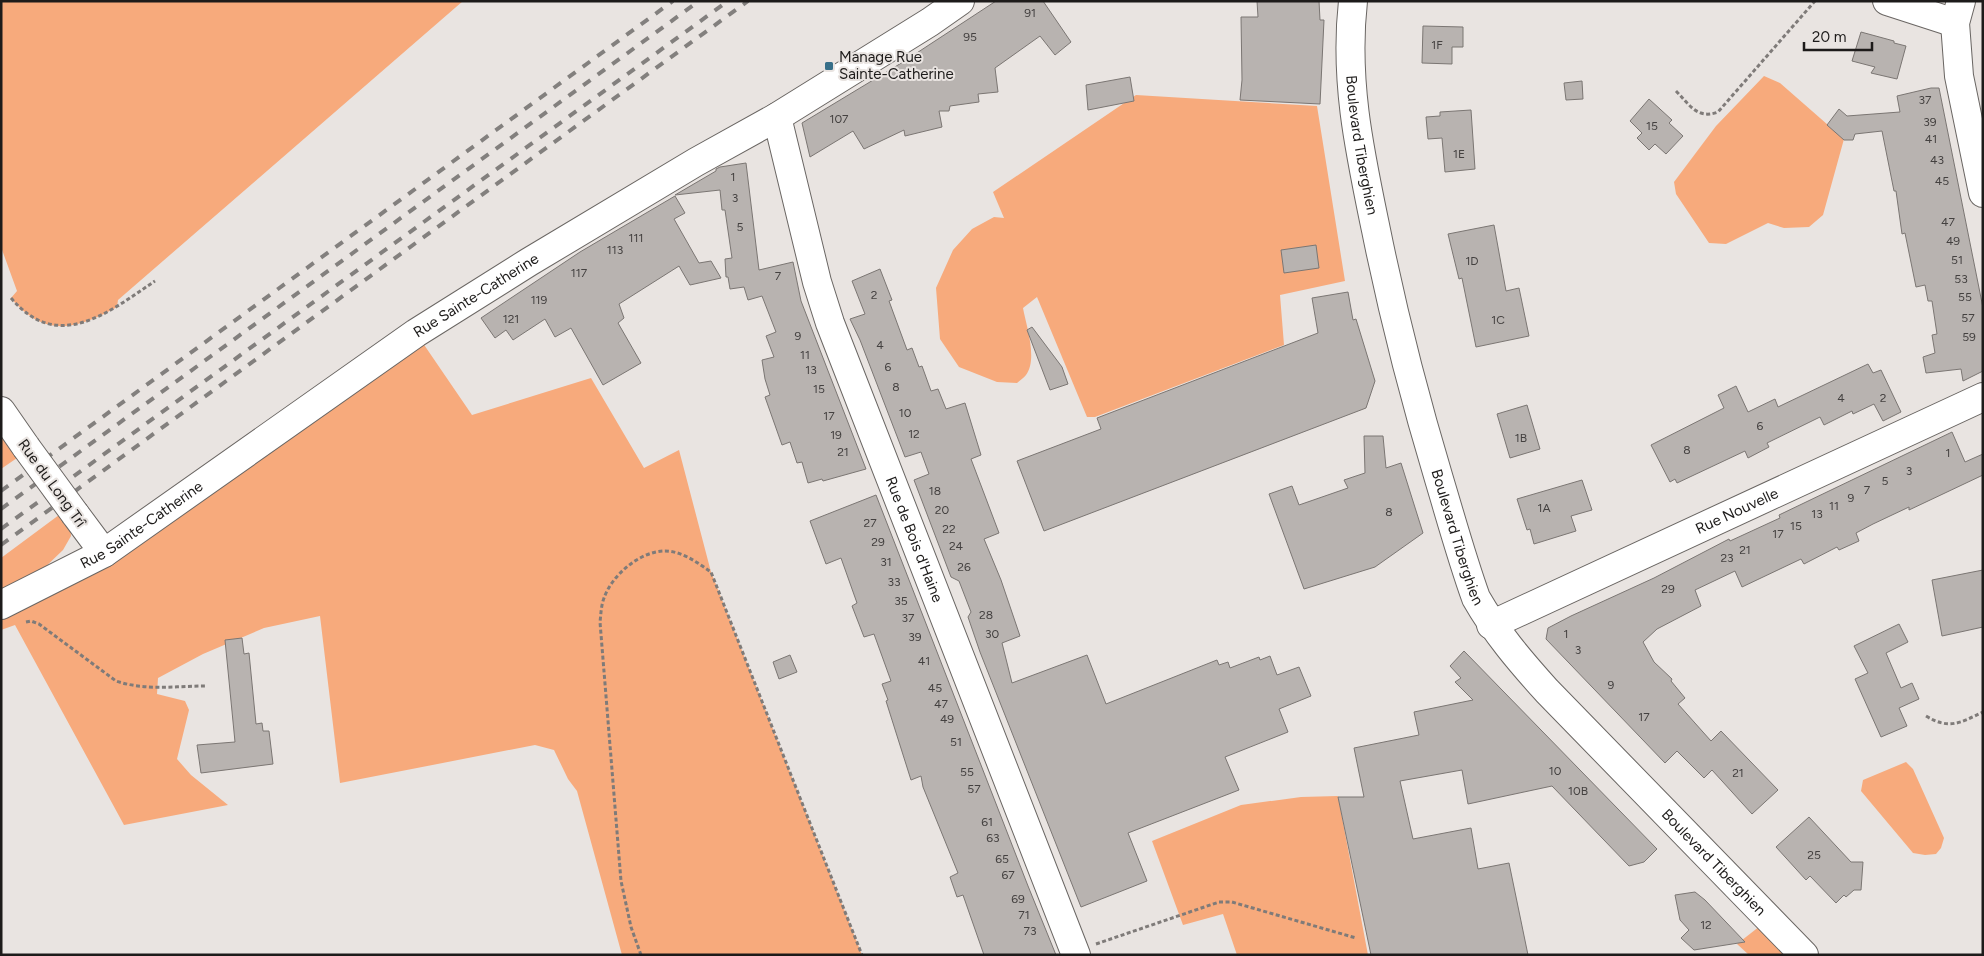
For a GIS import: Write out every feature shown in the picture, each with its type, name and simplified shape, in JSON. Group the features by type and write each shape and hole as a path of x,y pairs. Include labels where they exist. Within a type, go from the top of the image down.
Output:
{"street":[{"name":"Rue Sainte-Catherine","path":"10,614 104,553 416,333 529,262 696,162 777,117 930,22 960,1"},
{"name":"Boulevard Tiberghien","path":"1353,1 1350,46 1353,105 1387,288 1416,402 1466,572 1476,598 1491,625 1548,691 1804,955"},
{"path":"1888,1 1958,12 1959,76 1983,192"},
{"name":"Rue de Bois d'Haine","path":"777,117 817,282 830,323 1075,954"},
{"name":"Rue Nouvelle","path":"1491,625 1983,397"},
{"name":"Rue du Long Trî","path":"1,411 104,553"}],"path":[{"path":"1676,91 1698,113 1708,116 1718,112 1815,1"},
{"path":"11,298 23,310 40,321 60,326 76,326 94,320 117,307 155,281"},
{"path":"641,955 631,927 620,880 600,622 604,598 620,572 642,556 666,551 686,556 711,572 862,955"},
{"path":"10,614 39,624 116,681 128,685 147,687 206,686"},
{"path":"1926,716 1937,723 1958,724 1983,712"},
{"path":"1075,954 1219,902 1232,902 1356,938"}],"shaded area":[{"path":"1,1 463,1 118,300 117,307 88,321 62,326 49,325 36,320 11,298 17,291 1,247"},
{"path":"1764,76 1780,83 1844,139 1823,215 1809,227 1784,228 1768,223 1726,244 1709,243 1676,194 1674,182 1716,126"},
{"path":"1136,95 1317,106 1345,281 1280,295 1284,345 1095,417 1087,417 1037,297 1023,308 1031,351 1029,368 1025,376 1017,383 997,382 959,367 940,339 936,288 953,250 972,229 994,217 1004,218 993,192"},
{"path":"416,333 472,415 591,378 644,468 679,450 711,572 862,955 622,955 577,791 568,779 554,750 535,745 340,783 320,616 264,628 203,654 158,678 157,694 185,701 189,710 177,759 191,775 228,805 124,825 15,625 1,630 1,558 59,515 70,522 71,536 63,550 12,599"},
{"path":"1,416 17,458 1,469"},
{"path":"1906,762 1913,769 1944,838 1941,848 1936,854 1913,853 1861,791 1863,780"},
{"path":"1338,796 1368,955 1237,955 1223,914 1183,925 1152,841 1241,805 1301,797"},
{"path":"1769,919 1804,955 1749,955 1737,944"}],"building":[{"path":"996,1 1043,1 1071,42 1055,55 1040,36 995,68 998,92 978,94 979,102 950,106 949,111 939,111 942,127 905,136 904,130 864,149 853,131 810,157 802,123 903,62"},
{"path":"1257,1 1319,1 1320,20 1324,20 1320,104 1240,100 1242,80 1241,17 1258,17"},
{"path":"1423,26 1463,27 1463,47 1452,47 1452,64 1422,63"},
{"path":"1861,32 1906,46 1897,79 1871,73 1875,67 1852,61"},
{"path":"1130,77 1134,101 1088,110 1086,85"},
{"path":"1582,81 1583,99 1566,100 1564,83"},
{"path":"1939,88 1983,308 1983,371 1963,381 1961,369 1926,373 1923,357 1935,353 1932,335 1937,334 1932,301 1928,301 1925,285 1916,287 1905,233 1902,234 1896,191 1894,191 1882,131 1855,134 1853,140 1844,140 1827,125 1839,109 1847,116 1900,112 1897,96"},
{"path":"1649,99 1672,120 1669,123 1683,136 1666,154 1655,144 1649,150 1637,138 1642,133 1630,121"},
{"path":"1471,110 1475,169 1445,172 1442,138 1428,139 1426,117 1440,116 1440,112"},
{"path":"746,163 759,270 793,262 801,301 866,469 823,481 822,479 808,483 802,462 797,463 790,442 782,445 765,397 770,395 762,360 774,357 766,336 776,332 762,296 748,300 744,287 730,289 728,277 726,277 725,259 732,258 725,210 722,210 720,190 675,195 720,167"},
{"path":"675,196 685,213 674,219 699,263 711,261 721,278 690,285 679,266 619,304 624,318 618,323 641,363 603,385 571,328 555,337 545,319 513,340 506,330 495,338 481,318 580,252"},
{"path":"1494,225 1506,291 1519,288 1529,336 1476,347 1462,278 1459,279 1448,234"},
{"path":"1316,245 1319,268 1284,273 1281,250"},
{"path":"880,269 892,300 889,301 907,350 912,348 919,367 922,366 931,391 938,389 946,409 965,403 981,455 971,459 999,533 984,539 1001,580 1020,636 1002,643 1012,683 1087,655 1106,704 1217,660 1219,665 1228,662 1230,668 1259,657 1260,660 1270,656 1277,675 1299,667 1311,696 1279,709 1288,732 1225,757 1239,790 1128,833 1147,881 1081,907 980,652 968,617 971,612 959,581 951,577 914,480 929,474 921,452 905,457 860,340 850,319 865,314 852,281"},
{"path":"1348,292 1353,320 1356,319 1375,381 1366,408 1044,531 1017,461 1101,429 1097,418 1318,333 1312,298"},
{"path":"1032,327 1062,367 1068,384 1050,390 1027,330"},
{"path":"1868,364 1873,373 1881,370 1901,412 1883,421 1874,404 1853,414 1852,411 1824,425 1820,417 1767,443 1769,447 1748,458 1745,451 1677,483 1675,479 1670,482 1651,445 1724,408 1718,395 1736,386 1748,412 1775,399 1778,407"},
{"path":"1527,405 1540,449 1510,458 1497,414"},
{"path":"1952,432 1965,462 1983,454 1983,475 1909,510 1909,507 1873,524 1856,533 1859,541 1839,550 1837,547 1804,564 1801,559 1742,587 1735,571 1695,590 1701,606 1657,629 1643,642 1654,662 1672,679 1671,681 1685,698 1678,704 1711,741 1721,731 1778,790 1752,814 1712,770 1704,778 1677,751 1665,763 1546,639 1548,628 1571,616 1654,578 1729,539 1730,541 1780,518 1779,515"},
{"path":"1364,436 1383,436 1386,468 1401,463 1423,533 1375,567 1304,589 1269,494 1292,486 1299,505 1348,488 1344,480 1365,473"},
{"path":"1582,480 1592,510 1571,516 1576,531 1534,544 1530,529 1527,530 1517,499"},
{"path":"876,495 1056,955 984,955 963,895 957,897 950,877 958,873 923,787 921,776 911,780 882,684 891,681 874,634 864,637 852,606 857,603 841,558 826,564 810,521"},
{"path":"1983,570 1983,627 1942,636 1932,580"},
{"path":"1899,624 1908,642 1886,653 1901,688 1912,683 1919,699 1899,708 1907,726 1881,737 1855,679 1868,673 1854,646"},
{"path":"242,638 244,654 249,653 256,724 262,723 263,731 269,731 273,764 201,773 197,745 235,742 225,640"},
{"path":"1464,651 1657,849 1644,862 1629,866 1552,786 1468,804 1462,770 1400,781 1413,839 1471,828 1478,869 1509,863 1528,955 1371,955 1338,797 1364,797 1354,748 1419,735 1414,712 1473,700 1455,682 1461,678 1450,666"},
{"path":"790,655 797,672 779,679 773,662"},
{"path":"1809,817 1851,862 1863,862 1861,890 1854,890 1846,897 1844,895 1836,903 1810,876 1806,880 1776,847"},
{"path":"1695,892 1745,942 1694,950 1681,938 1689,930 1680,920 1675,895"}],"railway":[{"path":"1,491 673,1"},
{"path":"1,509 699,1"},
{"path":"1,529 728,1"},
{"path":"1,545 748,1"}],"place":[{"name":"Manage Rue Sainte-Catherine","path":"829,66"}]}
